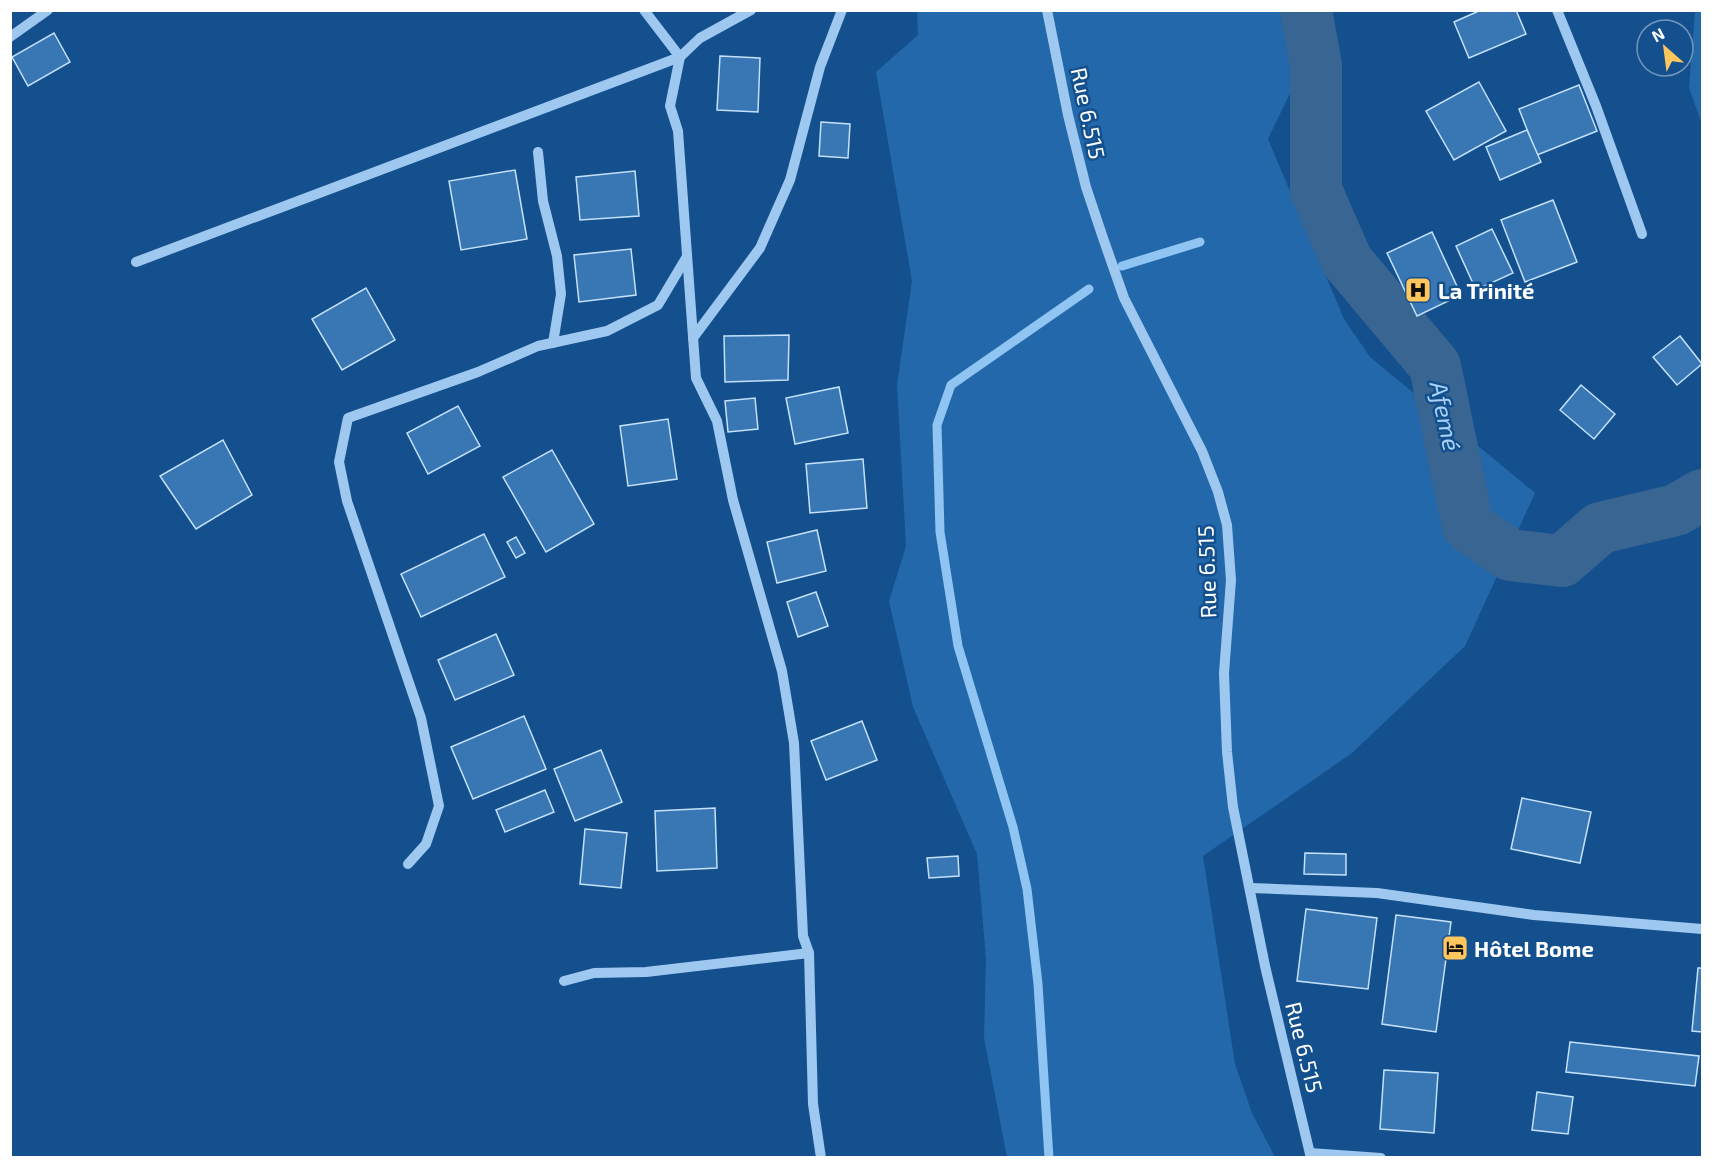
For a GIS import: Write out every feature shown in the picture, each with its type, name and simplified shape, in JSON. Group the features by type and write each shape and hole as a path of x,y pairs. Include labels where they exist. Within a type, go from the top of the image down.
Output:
{"street":[{"path":"10,37 48,10"},
{"path":"644,10 680,57 670,106 678,131 696,378 717,421 733,500 782,671 794,743 803,936 809,953 813,1104 821,1158"},
{"path":"136,262 680,57 700,38 751,10"},
{"path":"693,338 760,248 790,180 820,67 842,10"},
{"name":"Rue 6.515","path":"1047,10 1068,115 1086,187 1102,236 1125,298 1202,451 1218,492 1227,525 1230,580 1224,673 1227,752 1233,807 1265,966 1310,1156"},
{"path":"1557,10 1596,106 1642,234"},
{"path":"538,152 543,201 556,256 561,294 553,343"},
{"path":"408,864 426,844 439,806 421,718 347,501 339,462 348,418 478,372 538,346 607,331 658,305 686,258"},
{"path":"1250,888 1377,893 1534,915 1702,929"},
{"path":"564,981 594,973 646,972 809,953"},
{"path":"1310,1156 1381,1158"}],"shaded area":[{"path":"917,11 1330,11 1268,139 1344,319 1370,357 1535,493 1465,646 1352,753 1203,856 1235,1064 1252,1113 1275,1157 1007,1157 984,1038 986,959 977,854 913,707 889,601 906,546 897,385 912,281 876,72 918,35"},
{"path":"1695,11 1702,11 1702,124 1689,88 1690,78 1695,78"}],"building":[{"path":"1481,10 1516,10 1526,34 1469,58 1454,22"},
{"path":"54,33 70,62 28,86 12,57"},
{"path":"720,56 760,58 758,112 717,110"},
{"path":"1479,82 1506,131 1454,160 1426,111"},
{"path":"1579,85 1597,131 1537,155 1519,109"},
{"path":"821,122 850,124 848,158 819,156"},
{"path":"1527,130 1541,162 1500,180 1486,147"},
{"path":"515,170 527,239 461,250 449,181"},
{"path":"635,171 639,216 580,220 576,177"},
{"path":"1553,200 1577,262 1525,282 1501,220"},
{"path":"1492,229 1513,273 1476,290 1456,246"},
{"path":"1432,232 1461,295 1417,316 1387,253"},
{"path":"631,249 636,295 579,302 574,255"},
{"path":"366,288 395,340 342,370 312,319"},
{"path":"789,335 788,380 725,382 724,336"},
{"path":"1680,336 1702,364 1677,385 1653,357"},
{"path":"1581,385 1615,414 1594,439 1560,410"},
{"path":"839,387 848,433 795,444 786,398"},
{"path":"755,398 758,429 728,432 725,401"},
{"path":"458,406 480,446 428,474 407,433"},
{"path":"668,419 677,479 628,486 620,426"},
{"path":"223,440 252,495 196,529 160,476"},
{"path":"552,450 594,524 546,552 503,477"},
{"path":"863,459 867,508 810,513 806,464"},
{"path":"817,530 826,571 777,583 767,542"},
{"path":"484,534 505,577 421,617 401,574"},
{"path":"516,537 525,553 516,558 507,542"},
{"path":"816,592 828,626 798,637 787,602"},
{"path":"496,634 514,675 455,700 438,660"},
{"path":"524,716 546,769 473,799 451,747"},
{"path":"862,721 877,760 826,780 811,741"},
{"path":"601,750 622,802 575,821 554,769"},
{"path":"545,790 554,812 505,832 496,810"},
{"path":"1522,798 1591,812 1580,863 1511,849"},
{"path":"715,808 717,868 657,871 655,811"},
{"path":"585,829 627,833 621,888 580,884"},
{"path":"1305,853 1346,854 1346,875 1304,874"},
{"path":"958,856 959,876 929,878 927,858"},
{"path":"1306,909 1377,918 1368,989 1297,981"},
{"path":"1396,915 1451,922 1436,1032 1382,1024"},
{"path":"1698,968 1702,968 1702,1032 1692,1031"},
{"path":"1570,1042 1699,1056 1695,1086 1566,1072"},
{"path":"1384,1070 1438,1073 1434,1133 1380,1129"},
{"path":"1537,1092 1573,1097 1568,1134 1532,1130"}],"waterway":[{"name":"Afemé","path":"1306,10 1316,65 1316,190 1347,261 1435,366 1468,526 1510,555 1562,561 1600,528 1676,510 1702,495"},
{"path":"1122,266 1200,242"},
{"path":"1049,1158 1038,984 1027,889 1013,827 958,646 940,532 937,425 951,385 1089,289"}],"place":[{"name":"La Trinité","path":"1418,290"},
{"name":"Hôtel Bome","path":"1455,948"}]}
